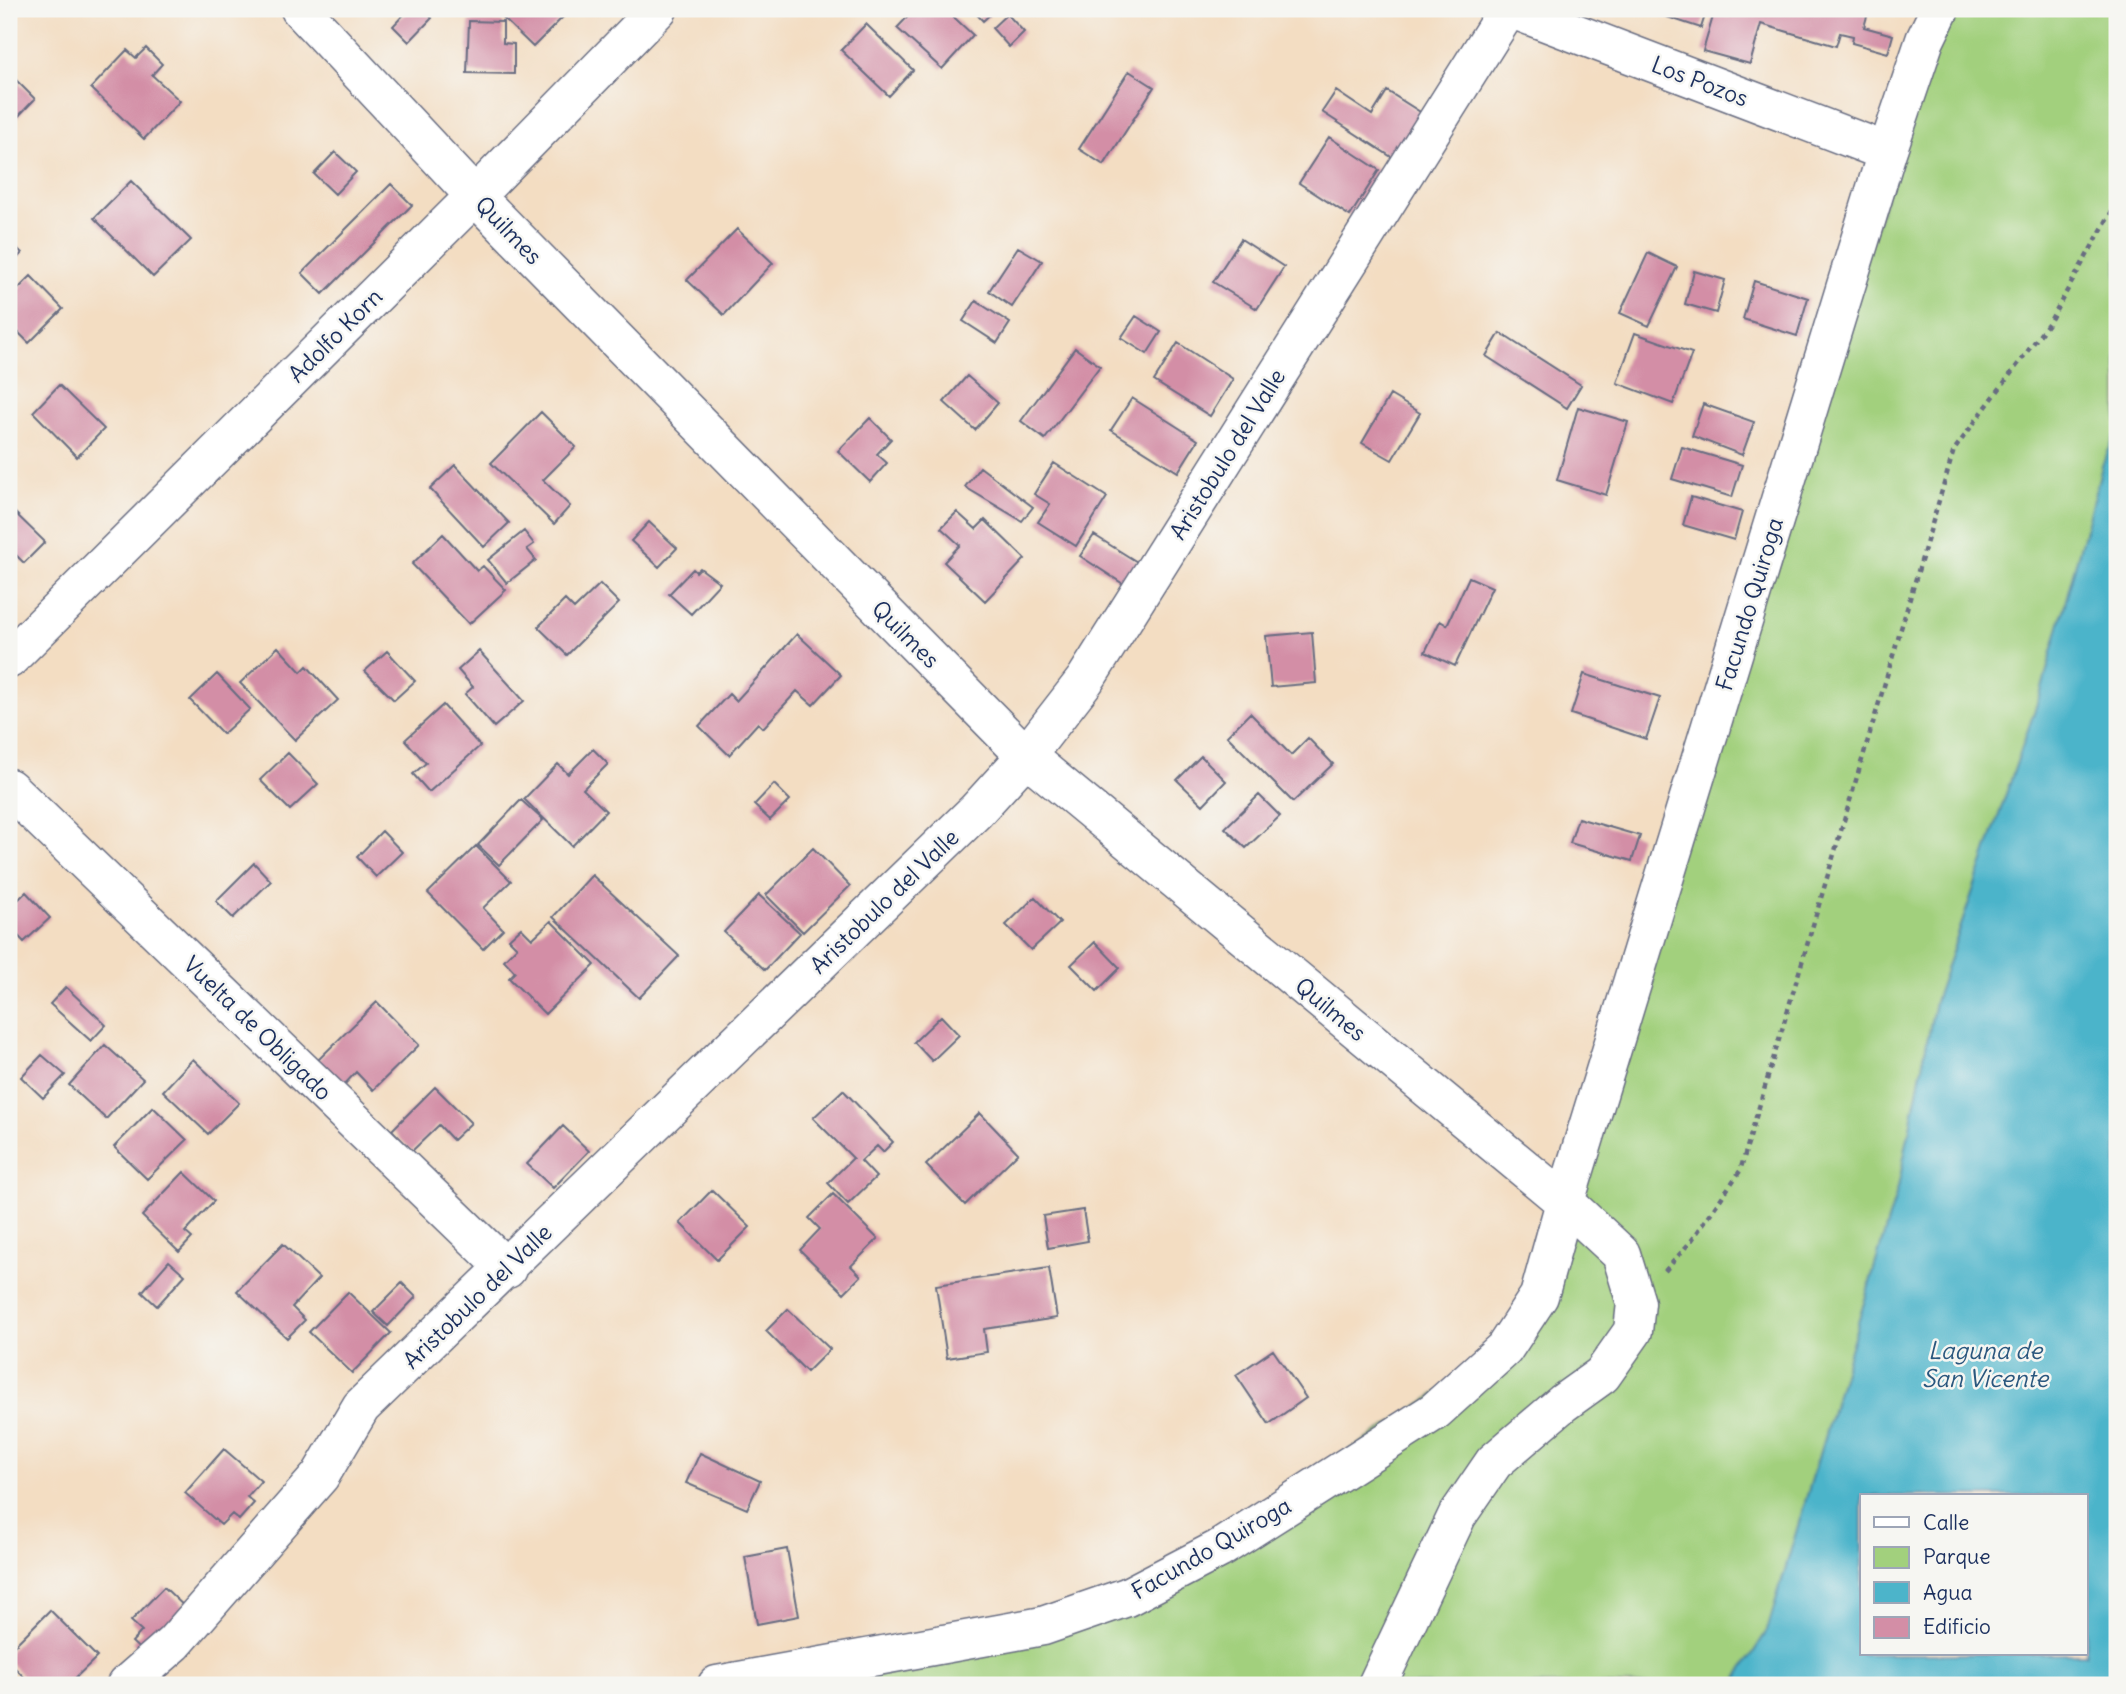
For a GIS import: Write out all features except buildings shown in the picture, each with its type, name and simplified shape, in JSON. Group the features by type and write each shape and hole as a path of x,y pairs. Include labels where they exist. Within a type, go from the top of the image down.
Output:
{"street":[{"name":"Quilmes","path":"300,9 475,196 1026,756 1565,1202"},
{"name":"Adolfo Korn","path":"9,659 475,196 658,9"},
{"name":"Los Pozos","path":"1510,9 1887,152"},
{"name":"Aristobulo del Valle","path":"127,1685 174,1643 320,1476 361,1407 507,1269 976,811 1026,756 1085,680 1510,9"},
{"name":"Facundo Quiroga","path":"718,1685 1043,1626 1128,1597 1219,1549 1435,1411 1504,1349 1539,1296 1565,1202 1887,152 1925,40 1940,9"},
{"name":"Vuelta de Obligado","path":"9,788 507,1269"},
{"path":"1377,1685 1457,1516 1494,1462 1563,1403 1602,1375 1633,1331 1636,1303 1621,1254 1565,1202"}],"path":[{"path":"1636,1303 1692,1240 1740,1171 1954,450 2050,321 2117,201"}],"green space":[{"path":"1948,9 2117,9 2117,433 2103,463 2042,689 1935,1002 1898,1188 1767,1631 1733,1685 717,1685 1127,1597 1504,1349"}],"water":[{"name":"Laguna de San Vicente","path":"2117,433 2117,1685 1733,1685 1767,1631 1898,1188 1935,1002 2042,689 2103,463"}]}
